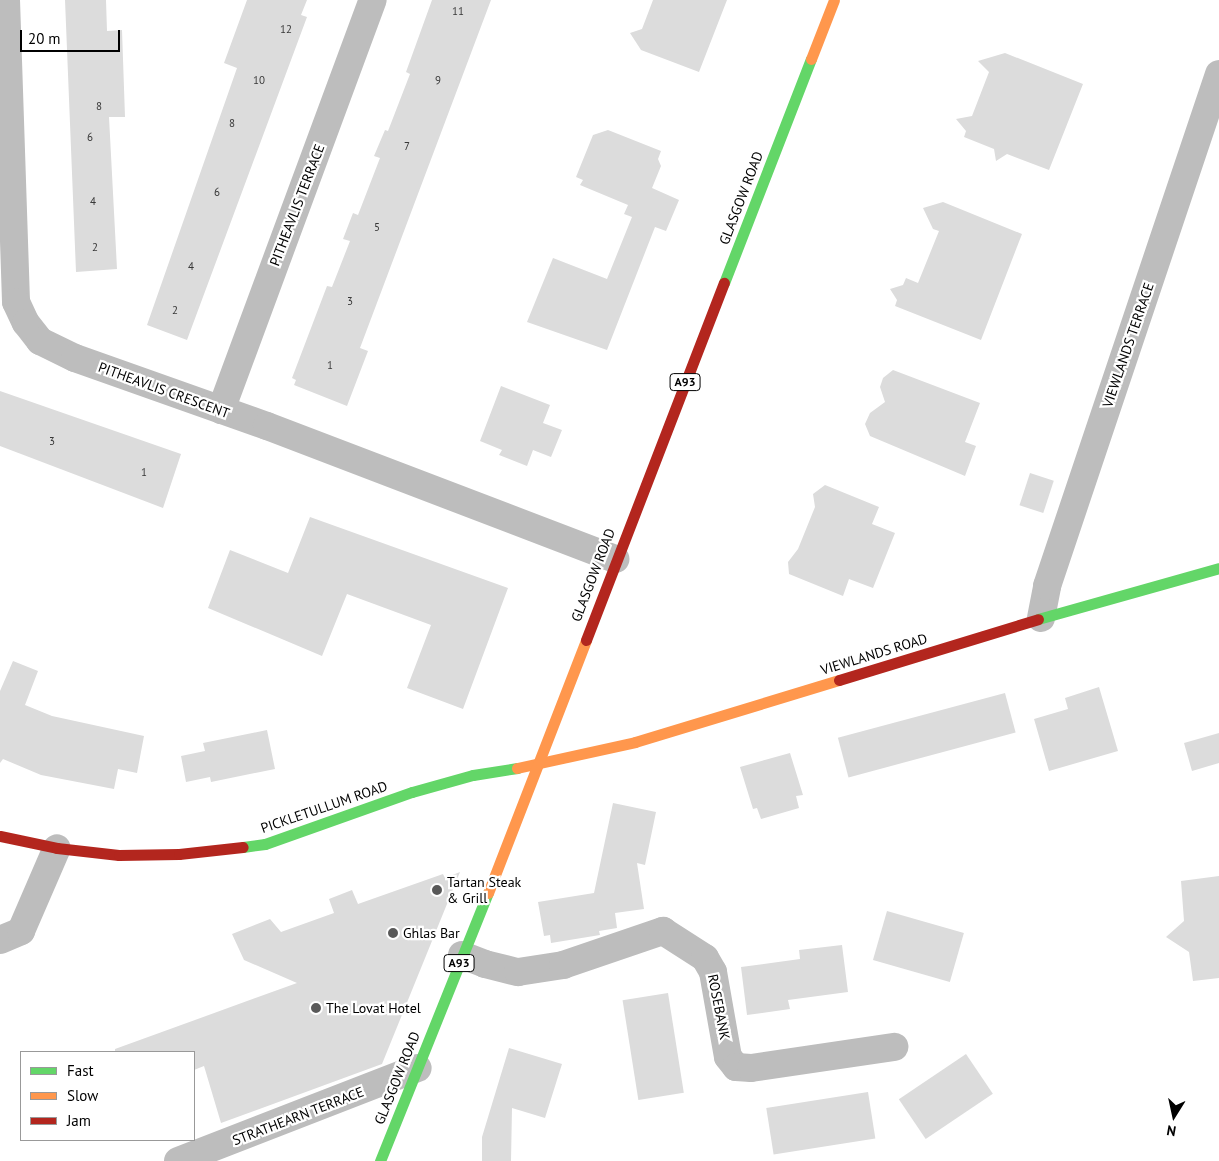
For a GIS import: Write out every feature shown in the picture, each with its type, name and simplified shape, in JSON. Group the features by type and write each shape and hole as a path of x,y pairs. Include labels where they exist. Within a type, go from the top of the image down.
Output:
{"street":[{"name":"PITHEAVLIS CRESCENT","path":"6,0 16,302 26,323 40,341 75,358 221,410 615,559"},
{"name":"PITHEAVLIS TERRACE","path":"221,410 374,0"},
{"name":"GLASGOW ROAD","path":"380,1161 418,1068 834,0"},
{"name":"VIEWLANDS TERRACE","path":"1041,618 1047,586 1219,74"},
{"name":"VIEWLANDS ROAD","path":"536,765 635,742 1041,618 1219,568"},
{"name":"PICKLETULLUM ROAD","path":"0,836 57,848 119,855 179,854 265,844 412,792 473,775 536,765"},
{"path":"0,940 21,931 57,848"},
{"name":"ROSEBANK","path":"462,955 485,964 518,972 563,965 663,931 705,958 714,972 728,1057 736,1067 751,1068 894,1047"},
{"name":"STRATHEARN TERRACE","path":"178,1161 418,1068"}],"building":[{"path":"65,0 106,0 107,31 122,30 125,117 109,117 117,269 76,272"},
{"path":"247,0 307,0 301,15 307,17 187,340 147,325 237,68 224,63"},
{"path":"432,0 491,0 360,348 368,351 347,406 294,385 296,380 292,378 327,286 332,287 350,241 343,239 353,213 358,215 380,158 374,156 385,130 388,131 410,74 406,72"},
{"path":"653,0 727,0 699,72 641,50 630,33 642,29"},
{"path":"1005,53 1083,84 1049,170 1007,154 996,161 994,149 964,137 966,131 956,119 972,116 989,72 978,61"},
{"path":"608,130 661,151 658,159 661,166 652,188 679,200 666,231 655,227 607,350 527,322 553,258 607,279 632,217 624,214 628,205 580,185 583,180 576,177 593,135"},
{"path":"943,202 1022,234 981,340 895,306 897,300 890,289 903,285 906,278 918,283 939,231 933,229 923,208"},
{"path":"893,370 980,403 965,442 976,446 965,476 870,436 865,424 870,413 885,402 880,387 883,378"},
{"path":"501,386 550,405 543,423 562,430 551,457 533,450 527,466 499,455 502,450 480,441"},
{"path":"0,391 181,454 163,508 0,446"},
{"path":"1030,473 1054,481 1043,513 1019,505"},
{"path":"825,485 879,507 872,524 895,533 873,588 849,579 843,596 789,574 788,562 798,549 815,507 813,494"},
{"path":"310,517 508,588 463,709 407,688 431,625 347,594 322,656 208,608 230,550 288,573"},
{"path":"13,661 38,671 25,705 52,716 144,736 137,773 118,769 114,789 41,775 3,759 0,763 0,691"},
{"path":"1099,687 1118,751 1049,771 1034,719 1068,709 1065,698"},
{"path":"1005,693 1016,733 849,777 838,738"},
{"path":"267,730 275,769 211,782 210,777 186,782 181,756 205,751 203,743"},
{"path":"1219,733 1219,763 1192,771 1184,743"},
{"path":"790,753 803,795 796,796 799,808 761,819 757,808 753,809 740,767"},
{"path":"613,803 656,812 645,865 637,863 644,909 615,913 617,928 599,931 600,935 551,943 550,935 544,936 538,902 594,893"},
{"name":"The Lovat Hotel","path":"460,872 382,1064 221,1123 204,1066 195,1070 195,1051 115,1051 115,1049 297,983 244,960 232,934 270,919 281,932 334,913 329,899 352,890 358,904 443,874 445,878"},
{"path":"1219,876 1219,978 1193,981 1189,952 1166,937 1184,921 1181,881"},
{"path":"887,911 964,933 950,982 873,960"},
{"path":"842,945 848,992 788,1000 790,1009 747,1015 741,967 800,959 799,950"},
{"path":"668,993 684,1093 638,1100 623,1000"},
{"path":"509,1048 562,1064 545,1118 512,1108 511,1161 482,1161 482,1137"},
{"path":"966,1054 993,1094 926,1139 899,1099"},
{"path":"868,1092 875,1138 774,1155 766,1108"}],"traffic: fast":[{"path":"724,283 811,59"},
{"path":"1038,619 1219,568"},
{"path":"243,847 265,844 412,792 473,775 517,768"},
{"path":"380,1161 488,893"}],"traffic: slow":[{"path":"811,59 834,0"},
{"path":"488,893 586,640"},
{"path":"517,768 635,742 839,680"}],"traffic: jam":[{"path":"586,640 724,283"},
{"path":"839,680 1038,619"},
{"path":"0,836 57,848 119,855 179,854 243,847"}],"place":[{"name":"Tartan Steak & Grill","path":"437,890"},
{"name":"Ghlas Bar","path":"393,933"},
{"name":"The Lovat Hotel","path":"316,1008"}]}
